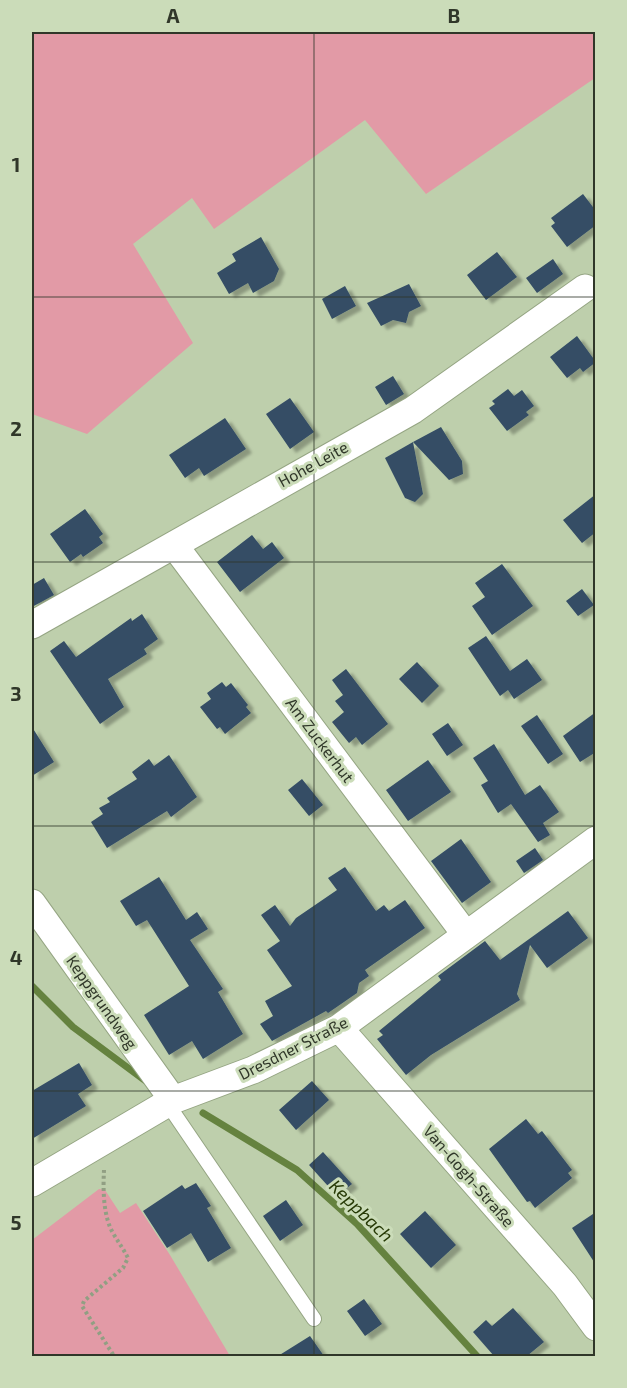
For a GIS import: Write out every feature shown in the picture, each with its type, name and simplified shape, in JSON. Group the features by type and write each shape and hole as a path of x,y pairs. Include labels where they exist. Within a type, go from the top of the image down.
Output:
{"street":[{"name":"Hohe Leite","path":"32,625 413,410 585,288"},
{"name":"Am Zuckerhut","path":"174,545 466,935"},
{"name":"Dresdner Straße","path":"32,1183 170,1102 253,1070 339,1028 596,840"},
{"name":"Keppgrundweg","path":"32,903 170,1102"},
{"name":"Van-Gogh-Straße","path":"339,1028 592,1316"}],"lane":[{"path":"170,1102 314,1319"}],"path":[{"path":"104,1164 106,1210 112,1232 121,1243 128,1258 123,1268 84,1301 82,1306 114,1356"}],"shaded area":[{"path":"32,32 595,32 595,78 426,194 365,120 214,229 192,198 133,244 193,343 87,434 32,414"},
{"path":"99,1189 105,1190 120,1213 136,1203 230,1356 32,1356 32,1240"}],"building":[{"path":"583,194 596,211 596,225 567,247 551,226 555,223 551,218"},
{"path":"261,237 279,269 274,281 253,293 248,283 229,294 217,273 236,261 232,254"},
{"path":"497,252 517,277 486,300 467,275"},
{"path":"553,259 563,274 537,293 526,278"},
{"path":"409,284 421,306 409,312 406,323 393,320 381,326 367,303"},
{"path":"345,286 356,306 332,319 322,299"},
{"path":"577,336 596,362 583,372 580,368 567,378 550,357"},
{"path":"393,376 404,394 386,405 375,387"},
{"path":"508,389 514,396 522,390 534,406 526,412 529,415 507,431 489,408 495,404 492,401"},
{"path":"290,398 314,432 290,449 266,414"},
{"path":"225,418 246,449 204,476 199,468 185,478 169,455"},
{"path":"441,427 462,461 463,474 449,480 413,442"},
{"path":"413,442 423,494 415,502 405,498 385,458"},
{"path":"596,494 596,532 582,543 563,520"},
{"path":"85,509 103,534 99,537 103,543 83,557 81,554 70,562 50,534"},
{"path":"252,535 263,549 272,542 284,558 240,592 217,562"},
{"path":"502,564 533,606 492,635 472,606 485,597 475,583"},
{"path":"44,578 54,595 32,607 32,585"},
{"path":"582,589 594,605 578,616 566,601"},
{"path":"142,614 158,639 144,649 147,654 108,679 124,707 100,724 50,651 64,641 76,657 131,618 132,621"},
{"path":"486,636 510,671 527,659 542,680 514,699 508,690 500,696 468,648"},
{"path":"417,662 439,686 422,703 399,679"},
{"path":"346,669 388,724 362,745 356,737 349,743 332,722 344,712 335,701 343,695 332,680"},
{"path":"222,682 226,687 231,683 248,705 246,707 251,713 225,734 220,727 217,729 200,707 211,699 207,693"},
{"path":"596,712 596,752 580,762 563,736"},
{"path":"537,715 563,754 548,764 521,726"},
{"path":"448,723 463,745 447,756 432,734"},
{"path":"32,727 54,762 32,776"},
{"path":"494,744 525,795 540,785 559,812 543,823 550,835 538,842 511,804 498,813 481,785 488,781 473,758"},
{"path":"169,755 197,797 171,817 167,811 107,848 91,822 103,814 99,808 110,802 107,798 137,779 132,772 149,759 154,766"},
{"path":"428,760 451,792 408,821 386,790"},
{"path":"302,779 323,805 309,816 288,790"},
{"path":"461,839 491,882 462,903 431,861"},
{"path":"535,848 543,860 524,873 516,861"},
{"path":"345,867 376,911 384,905 389,911 405,900 425,928 365,970 369,976 359,983 357,993 328,1013 326,1011 272,1041 260,1024 273,1016 265,1001 292,986 267,950 280,941 261,915 275,905 290,926 296,918 337,890 328,878"},
{"path":"159,877 186,920 197,912 208,929 190,940 223,989 218,992 243,1034 203,1059 192,1041 169,1055 144,1015 189,986 147,920 136,926 120,901"},
{"path":"568,911 588,938 547,968 530,945 517,994 520,1000 431,1055 406,1075 377,1039 383,1035 379,1031 441,980 438,976 485,941 500,960"},
{"path":"79,1063 92,1085 78,1094 86,1106 32,1139 32,1091"},
{"path":"312,1081 329,1100 296,1130 279,1110"},
{"path":"526,1119 538,1134 542,1131 572,1170 568,1173 572,1178 535,1208 530,1201 527,1202 489,1149"},
{"path":"323,1152 352,1184 337,1196 309,1165"},
{"path":"196,1183 211,1206 207,1208 231,1248 208,1262 191,1233 167,1248 143,1211 182,1185 185,1189"},
{"path":"286,1200 303,1225 280,1241 263,1216"},
{"path":"425,1211 456,1245 431,1268 400,1234"},
{"path":"596,1212 596,1265 572,1228"},
{"path":"364,1299 382,1324 365,1336 347,1311"},
{"path":"513,1308 544,1342 527,1356 494,1356 473,1332 486,1320 492,1326"},
{"path":"310,1336 324,1356 278,1356"}],"waterway":[{"name":"Keppbach","path":"32,986 73,1027 147,1082"},
{"name":"Keppbach","path":"203,1113 297,1170 357,1224 477,1356"}]}
